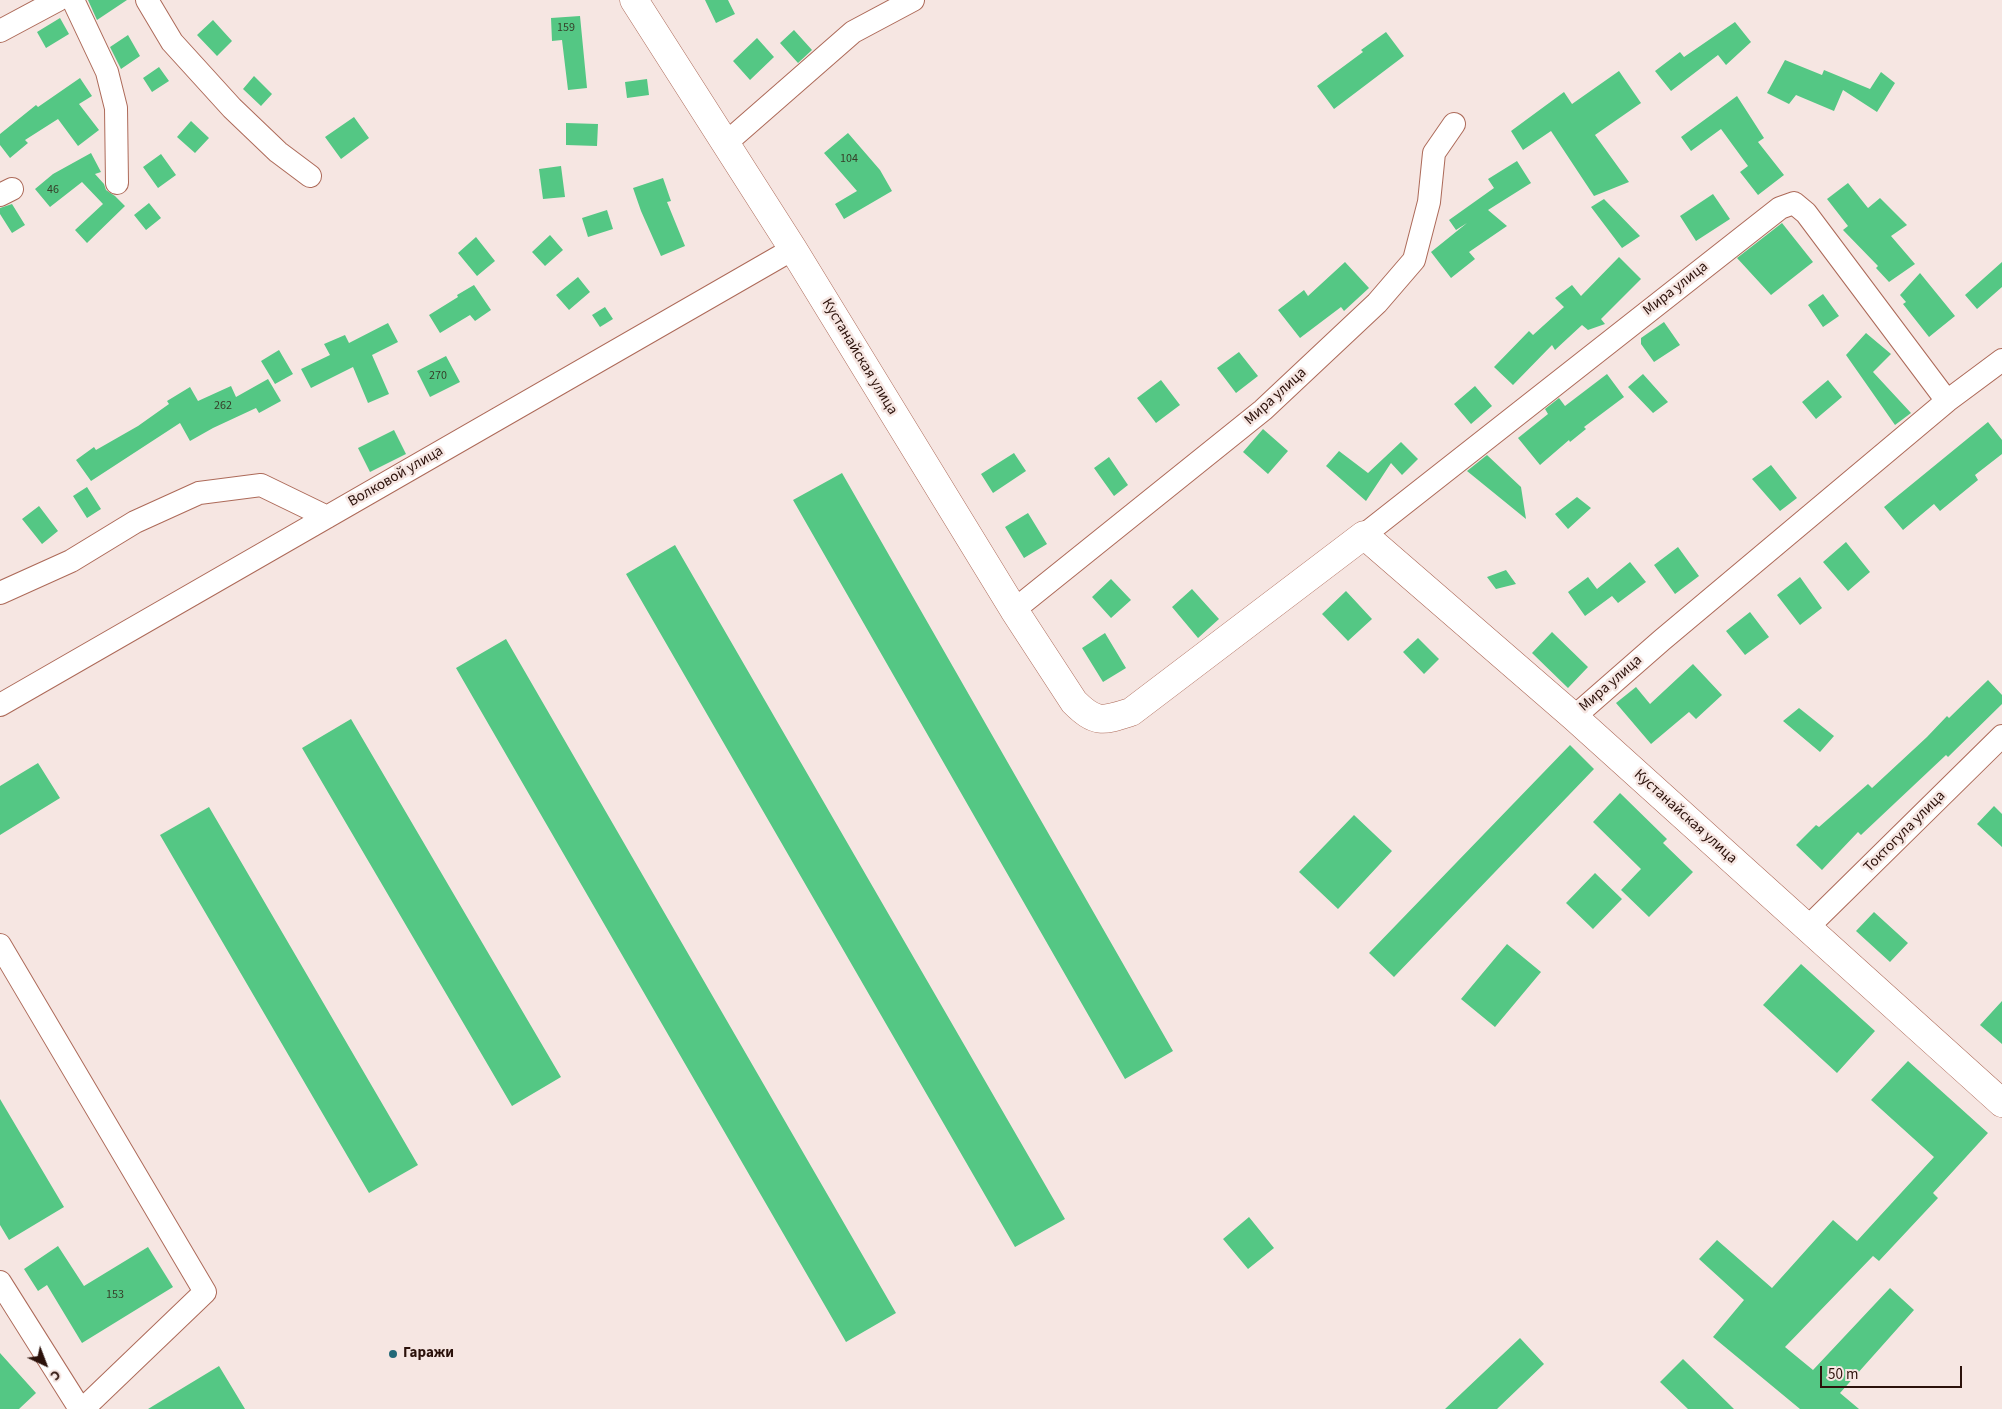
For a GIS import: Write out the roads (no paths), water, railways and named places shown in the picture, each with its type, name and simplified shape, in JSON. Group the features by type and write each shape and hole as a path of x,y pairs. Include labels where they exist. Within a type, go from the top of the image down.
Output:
{"street":[{"path":"0,30 59,0 107,72 116,108 117,183"},
{"path":"147,0 172,42 232,108 278,152 310,176"},
{"name":"Кустанайская улица","path":"634,0 793,249 1014,610 1074,702 1085,713 1096,718 1108,720 1131,712 1364,535 1574,717 2002,1103"},
{"path":"726,143 852,32 913,0"},
{"name":"Мира улица","path":"1014,610 1264,410 1377,303 1414,260 1429,202 1434,153 1454,124"},
{"name":"Мира улица","path":"1364,535 1780,208 1794,203 1806,213 1947,401"},
{"name":"Волковой улица","path":"0,705 793,249"},
{"name":"Мира улица","path":"1574,717 1662,640 1947,401 2002,360"},
{"path":"0,593 71,561 134,522 199,493 262,485 327,517"},
{"name":"Токтогула улица","path":"1807,928 2002,736"},
{"path":"0,945 205,1292 82,1409 0,1282"}],"place":[{"name":"Гаражи","path":"393,1354"}]}
